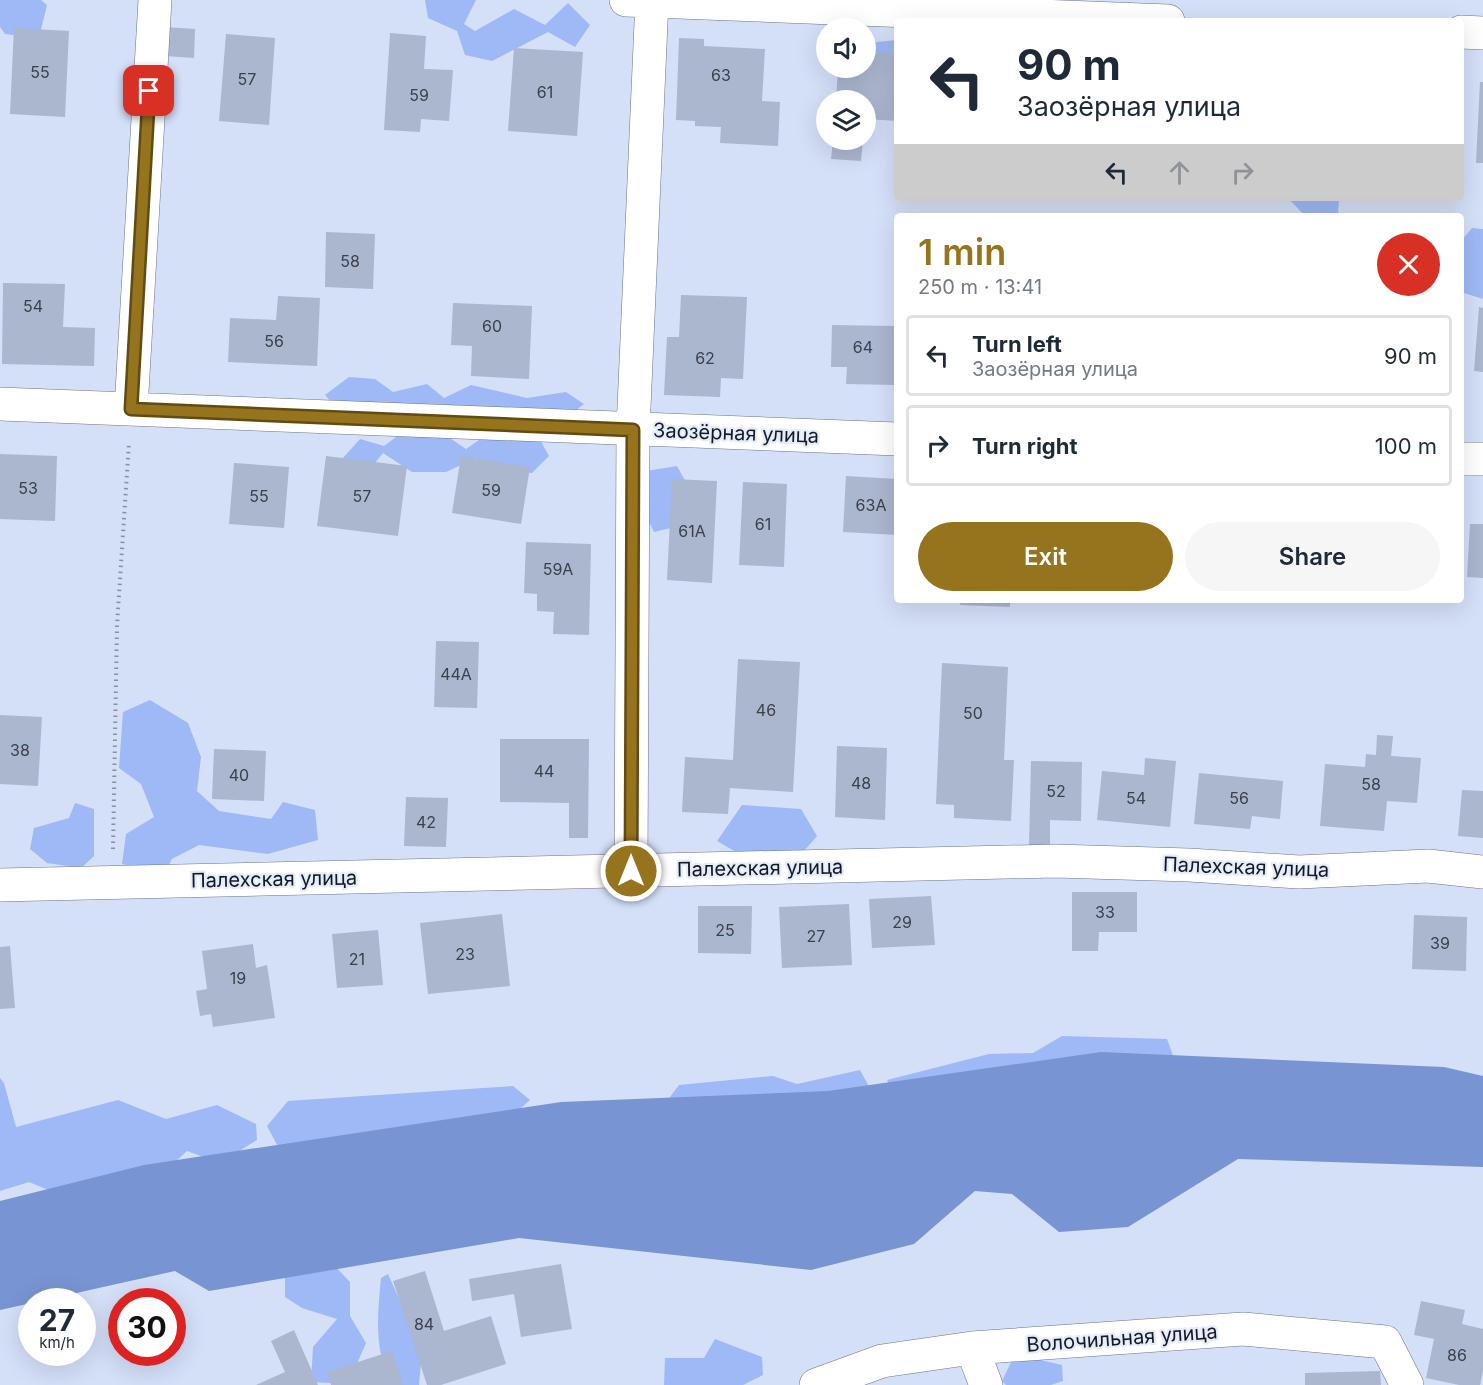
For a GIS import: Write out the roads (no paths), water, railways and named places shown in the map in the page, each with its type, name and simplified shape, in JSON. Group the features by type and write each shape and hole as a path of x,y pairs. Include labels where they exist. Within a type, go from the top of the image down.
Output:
{"street":[{"path":"131,409 154,0"},
{"path":"631,871 633,430 643,0 1093,18"},
{"path":"1464,32 1483,33"},
{"name":"Заозёрная улица","path":"0,404 894,439"},
{"path":"1464,459 1483,459"},
{"name":"Палехская улица","path":"0,885 1055,861 1189,864 1299,872 1428,866 1483,872"},
{"name":"Волочильная улица","path":"816,1385 882,1361 972,1348 1243,1329 1385,1342 1407,1385"},
{"path":"972,1348 986,1385"}]}
